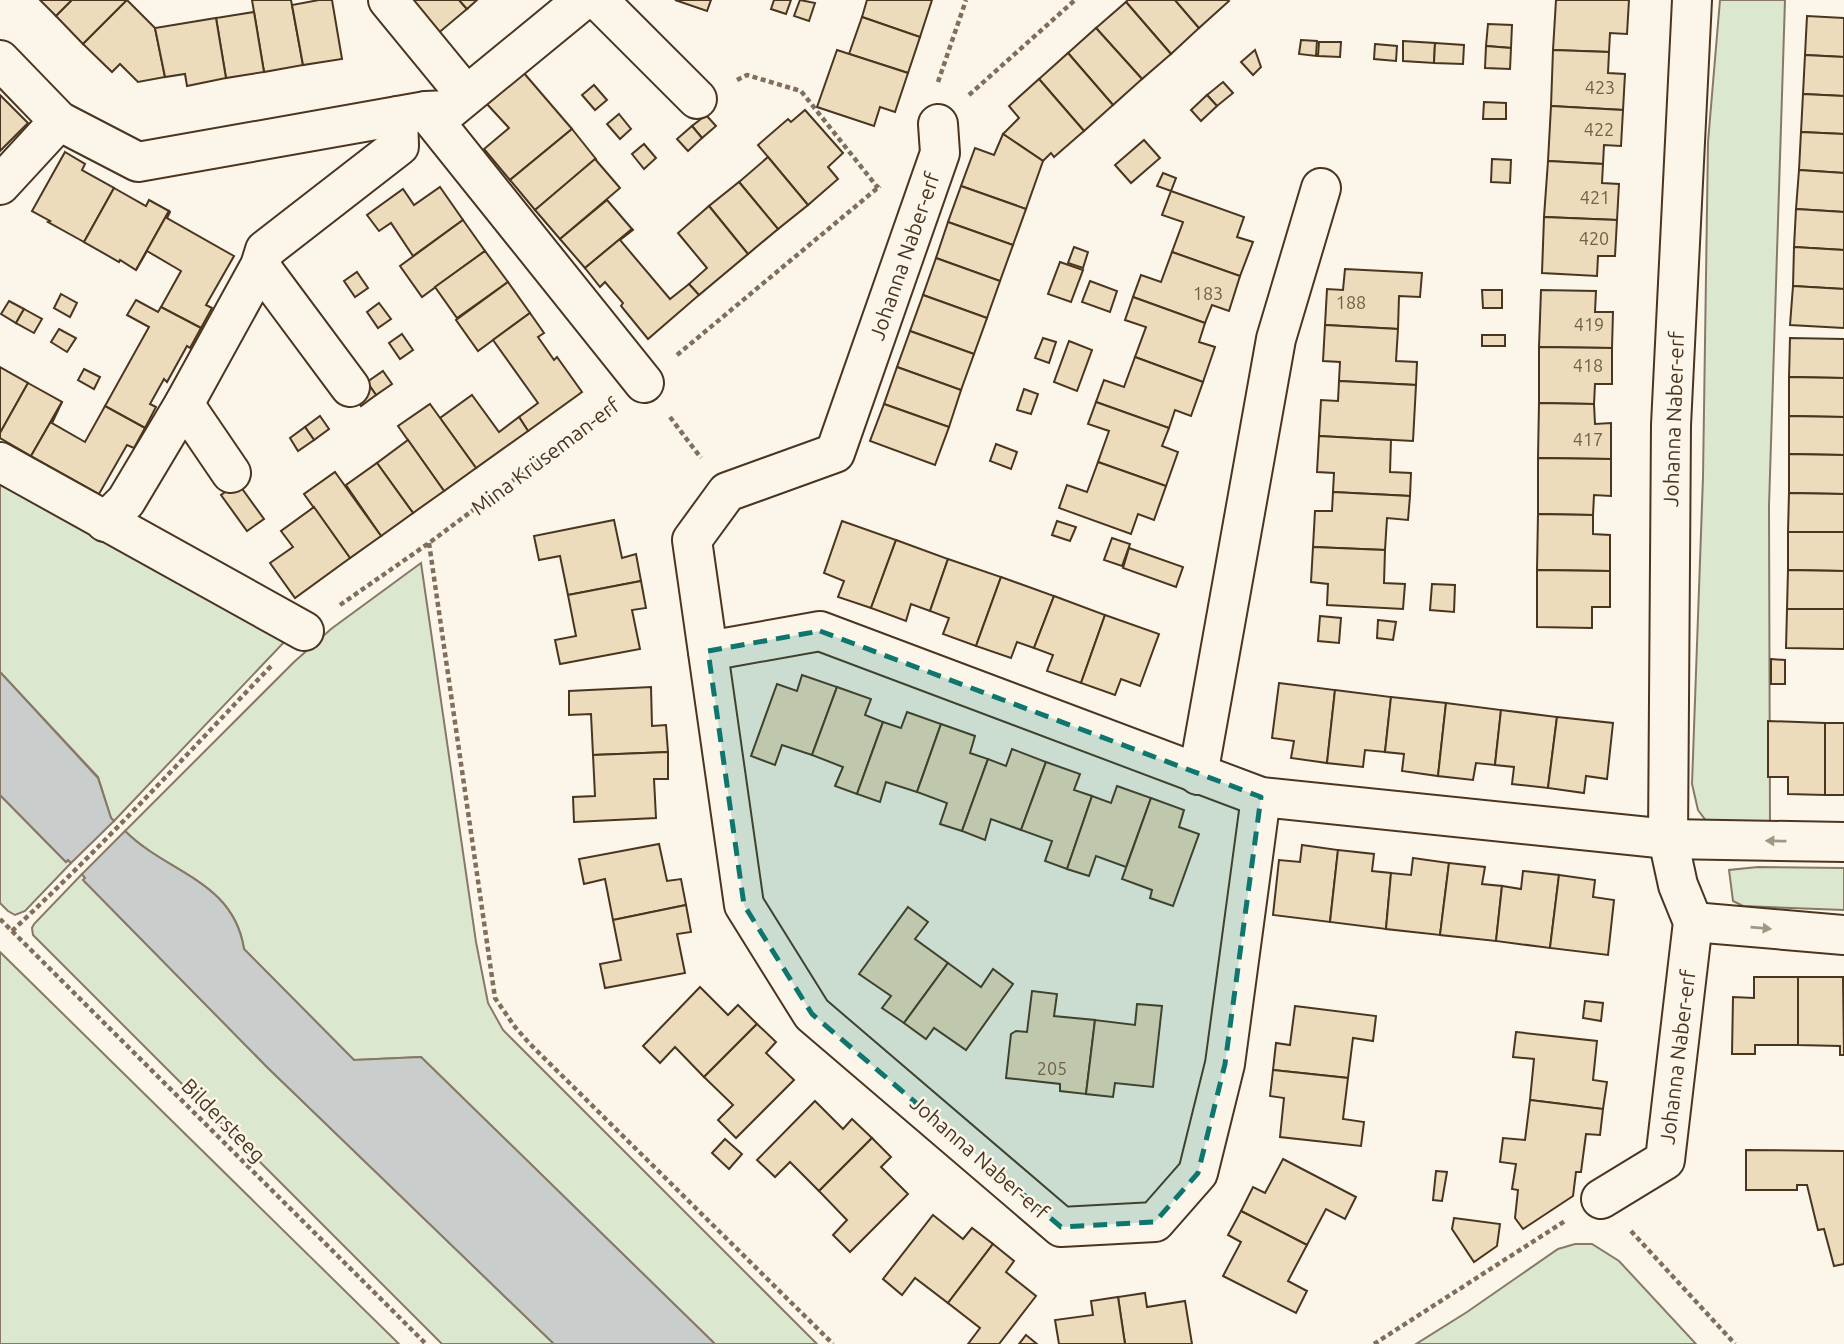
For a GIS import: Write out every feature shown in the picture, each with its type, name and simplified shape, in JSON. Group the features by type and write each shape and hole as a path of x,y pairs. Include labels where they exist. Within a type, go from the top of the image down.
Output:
{"street":[{"path":"388,0 466,95"},
{"path":"0,60 59,121 138,162 412,113 449,110 583,0"},
{"path":"598,0 697,99"},
{"name":"Johanna Naber-erf","path":"1601,1199 1665,1160 1693,922 1678,885 1668,839 1671,425 1692,0"},
{"path":"116,512 184,404 260,266 265,250 399,146 412,113"},
{"path":"412,113 644,383"},
{"path":"0,185 59,121"},
{"name":"Johanna Naber-erf","path":"938,124 940,153 835,453 727,492 691,540 744,905 813,1014 1061,1227 1155,1222 1198,1173 1225,1064 1261,797"},
{"path":"1198,775 1276,339 1321,188"},
{"path":"260,266 350,387"},
{"path":"184,404 231,473"},
{"path":"0,462 116,512 304,631"},
{"path":"708,652 820,631 1261,797 1668,839 1844,842"},
{"path":"1693,922 1844,935"}],"path":[{"path":"938,124 935,92 965,0"},
{"path":"938,124 1075,0"},
{"path":"697,99 747,75 801,91 878,188"},
{"name":"Mina Krüseman-erf","path":"12,931 136,807 304,631 429,543 644,383 889,179"},
{"path":"644,383 727,492"},
{"path":"429,543 495,998 530,1044 834,1344"},
{"name":"Bildersteeg","path":"0,919 426,1344"},
{"path":"1374,1344 1601,1199 1735,1344"}],"highlighted area":[{"path":"820,631 1261,797 1225,1064 1198,1173 1155,1222 1061,1227 812,1014 744,905 708,651"}],"green space":[{"path":"1720,0 1785,0 1769,506 1770,823 1707,822 1698,810 1692,784 1703,477 1708,142"},
{"path":"0,476 287,639 114,821 98,777 0,672"},
{"path":"421,563 476,942 488,1003 503,1030 817,1344 715,1344 421,1057 354,1060 244,949 238,926 227,908 213,893 125,831 294,662 331,629"},
{"path":"0,795 66,862 68,860 71,863 25,911 15,915 0,903"},
{"path":"1758,867 1844,868 1844,910 1743,906 1733,901 1729,870"},
{"path":"82,874 84,881 268,1068 554,1344 442,1344 33,935 34,924"},
{"path":"0,952 399,1344 0,1344"},
{"path":"1575,1244 1592,1244 1619,1261 1696,1344 1416,1344 1558,1249"}],"shaded area":[{"path":"0,672 98,778 114,821 71,863 68,860 66,862 0,795"},
{"path":"125,831 142,846 213,893 227,908 237,926 244,949 354,1060 421,1057 715,1344 554,1344 268,1068 83,880 85,878 82,874"}],"building":[{"path":"40,0 72,0 56,16"},
{"path":"72,0 127,0 83,44 56,16"},
{"path":"127,0 155,28 165,77 138,82 120,64 112,72 83,44"},
{"path":"252,0 291,0 303,65 264,72"},
{"path":"332,0 342,59 303,65 292,5"},
{"path":"394,0 459,0 467,9 436,35"},
{"path":"459,0 477,0 467,9"},
{"path":"675,0 711,0 707,11"},
{"path":"774,0 791,0 786,14 771,9"},
{"path":"800,0 815,3 809,21 794,16"},
{"path":"867,0 932,0 920,37 862,17"},
{"path":"1175,0 1199,28 1171,54 1126,2"},
{"path":"1175,0 1228,0 1229,1 1199,28"},
{"path":"1556,0 1629,0 1627,34 1610,33 1609,52 1553,50"},
{"path":"1126,2 1171,54 1142,79 1096,28"},
{"path":"254,12 264,72 226,78 216,18"},
{"path":"1807,16 1844,18 1844,57 1805,55"},
{"path":"862,17 920,37 908,73 849,54"},
{"path":"216,18 226,78 187,86 185,74 165,77 155,28"},
{"path":"1488,24 1512,25 1511,48 1486,46"},
{"path":"1096,28 1142,79 1113,105 1068,53"},
{"path":"1301,40 1317,41 1316,56 1299,54"},
{"path":"1403,41 1435,43 1434,63 1403,61"},
{"path":"1319,42 1341,42 1340,57 1318,56"},
{"path":"1435,43 1464,45 1463,64 1434,63"},
{"path":"1375,44 1397,46 1396,61 1374,59"},
{"path":"1486,46 1511,48 1510,69 1485,68"},
{"path":"837,50 908,73 895,112 880,107 874,126 817,107"},
{"path":"1255,50 1261,67 1253,75 1241,62"},
{"path":"1553,50 1609,52 1608,73 1625,74 1623,110 1551,106"},
{"path":"1068,53 1113,105 1084,131 1039,79"},
{"path":"1805,55 1844,57 1844,96 1803,94"},
{"path":"523,72 572,129 510,180 484,149 509,128 486,103"},
{"path":"1039,79 1084,131 1054,157 1051,153 1043,161 1003,134 1019,118 1009,106"},
{"path":"1223,82 1233,93 1217,106 1207,95"},
{"path":"594,85 607,100 595,110 582,95"},
{"path":"1803,94 1844,96 1844,134 1801,132"},
{"path":"0,95 28,123 0,151"},
{"path":"1207,95 1217,106 1201,121 1191,110"},
{"path":"1484,102 1506,103 1506,119 1483,119"},
{"path":"1551,106 1623,110 1621,146 1604,145 1603,164 1548,161"},
{"path":"805,110 843,153 828,167 838,179 808,205 758,145 788,119 791,122"},
{"path":"619,114 631,129 620,139 607,124"},
{"path":"706,115 716,126 702,138 692,126"},
{"path":"692,126 702,138 688,151 677,139"},
{"path":"572,129 596,159 535,210 510,180"},
{"path":"1801,132 1844,134 1844,173 1799,170"},
{"path":"1003,134 1043,161 1026,209 961,186 975,148 994,155"},
{"path":"1144,140 1160,158 1131,183 1115,165"},
{"path":"644,144 656,158 644,169 632,154"},
{"path":"65,152 85,164 82,170 114,188 84,242 32,211"},
{"path":"768,157 808,205 778,229 739,182"},
{"path":"595,159 620,188 560,239 535,210"},
{"path":"1492,159 1511,160 1510,183 1491,182"},
{"path":"1548,161 1603,164 1602,183 1619,184 1617,220 1544,217"},
{"path":"1799,170 1844,173 1844,212 1796,209"},
{"path":"1163,173 1176,178 1171,191 1157,186"},
{"path":"739,182 778,229 748,254 709,206"},
{"path":"961,186 1026,209 1013,245 948,222"},
{"path":"440,187 463,220 413,256 391,223 379,231 367,215 403,189 414,205"},
{"path":"114,188 146,206 149,200 169,211 136,270 84,242"},
{"path":"1171,191 1244,217 1237,237 1253,242 1240,276 1172,252 1183,222 1162,215"},
{"path":"607,200 632,229 585,268 560,239"},
{"path":"709,206 748,254 699,295 689,284 707,268 678,233"},
{"path":"1796,209 1844,212 1844,250 1794,247"},
{"path":"169,211 167,218 234,256 206,305 212,308 201,328 161,307 181,271 147,251 136,270"},
{"path":"1544,217 1617,220 1615,256 1598,256 1597,276 1542,273"},
{"path":"463,220 485,251 422,297 400,266"},
{"path":"948,222 1013,245 1000,281 936,258"},
{"path":"632,229 620,240 670,299 689,284 699,295 648,339 605,282 600,287 585,268"},
{"path":"1074,247 1088,252 1083,268 1068,263"},
{"path":"1794,247 1844,250 1844,289 1793,286"},
{"path":"485,251 508,282 457,318 435,287"},
{"path":"1172,252 1240,276 1229,311 1212,305 1205,323 1133,297 1141,275 1161,282"},
{"path":"936,258 1000,281 987,318 923,295"},
{"path":"1060,262 1083,270 1071,302 1048,294"},
{"path":"1345,269 1422,273 1420,297 1399,296 1398,329 1325,325 1327,289 1343,290"},
{"path":"357,272 368,288 355,297 344,281"},
{"path":"1090,281 1117,291 1110,312 1082,302"},
{"path":"508,282 530,313 478,351 456,320"},
{"path":"1793,286 1844,289 1844,328 1790,325"},
{"path":"1482,290 1502,290 1502,308 1483,308"},
{"path":"1541,290 1596,291 1595,312 1613,312 1612,348 1539,347"},
{"path":"61,294 77,303 70,317 54,308"},
{"path":"923,295 987,318 974,354 910,331"},
{"path":"1133,297 1205,323 1199,342 1215,347 1203,382 1135,357 1146,327 1125,320"},
{"path":"136,300 158,312 161,307 201,328 190,348 187,346 167,382 164,379 150,404 156,407 145,428 105,406 149,327 127,315"},
{"path":"9,301 24,309 16,323 1,314"},
{"path":"379,303 391,319 378,328 367,312"},
{"path":"24,309 42,319 34,333 16,323"},
{"path":"530,313 544,333 538,337 554,360 557,357 582,392 528,431 519,417 538,403 493,340"},
{"path":"1325,325 1398,329 1396,361 1417,362 1416,385 1339,381 1340,362 1323,361"},
{"path":"59,329 76,338 67,352 51,342"},
{"path":"910,331 974,354 961,390 897,367"},
{"path":"402,334 413,350 400,359 389,343"},
{"path":"1482,335 1505,335 1505,346 1482,346"},
{"path":"1043,338 1056,342 1049,363 1035,358"},
{"path":"1790,338 1844,339 1844,378 1789,377"},
{"path":"1069,341 1092,350 1077,391 1054,382"},
{"path":"1539,347 1612,348 1612,384 1595,384 1594,404 1539,403"},
{"path":"1135,357 1203,382 1191,416 1175,410 1169,428 1096,402 1104,380 1124,387"},
{"path":"0,367 28,383 0,433"},
{"path":"897,367 961,390 949,427 884,404"},
{"path":"84,369 100,377 94,389 78,380"},
{"path":"383,371 392,384 376,395 367,382"},
{"path":"1789,377 1844,378 1844,417 1789,416"},
{"path":"1339,381 1416,385 1413,441 1319,436 1321,400 1338,401"},
{"path":"367,382 376,395 361,406 352,393"},
{"path":"28,383 62,402 31,456 0,438 0,433"},
{"path":"1024,389 1038,394 1031,414 1017,410"},
{"path":"472,395 499,432 519,417 528,431 476,468 440,418"},
{"path":"62,402 52,423 85,442 105,406 145,428 134,448 127,445 99,494 31,456"},
{"path":"1096,402 1169,428 1162,446 1178,452 1166,486 1098,462 1109,431 1088,424"},
{"path":"1539,403 1594,404 1595,424 1611,423 1611,459 1538,458"},
{"path":"430,404 476,468 444,491 398,426"},
{"path":"884,404 949,427 935,465 870,441"},
{"path":"320,416 329,429 314,440 305,427"},
{"path":"1789,416 1844,417 1844,455 1789,454"},
{"path":"305,427 314,440 298,451 290,438"},
{"path":"1319,436 1391,440 1390,472 1411,473 1410,496 1333,492 1334,473 1317,472"},
{"path":"408,440 444,491 413,513 377,463"},
{"path":"996,444 1017,452 1011,469 990,461"},
{"path":"1789,454 1844,455 1844,494 1789,493"},
{"path":"1538,458 1611,459 1611,496 1594,495 1593,515 1538,514"},
{"path":"1098,462 1166,486 1154,520 1138,514 1131,534 1059,508 1067,485 1087,492"},
{"path":"377,463 413,513 381,536 346,485"},
{"path":"335,472 381,536 350,558 304,494"},
{"path":"238,483 264,519 247,531 221,495"},
{"path":"1333,492 1410,496 1408,520 1387,518 1385,550 1313,547 1315,511 1332,511"},
{"path":"1789,493 1844,494 1844,532 1788,532"},
{"path":"314,507 350,558 295,598 270,563 293,547 281,531"},
{"path":"1538,514 1593,515 1593,534 1610,535 1610,571 1537,570"},
{"path":"614,520 622,558 636,554 641,581 568,595 560,556 539,560 534,536"},
{"path":"842,521 896,540 871,608 838,597 844,581 824,573"},
{"path":"1057,521 1076,527 1070,541 1052,535"},
{"path":"1788,532 1844,532 1844,571 1788,570"},
{"path":"1112,538 1130,544 1122,566 1104,560"},
{"path":"896,540 948,559 930,611 911,604 906,621 871,608"},
{"path":"1313,547 1385,550 1384,583 1405,584 1403,609 1327,605 1328,584 1311,582"},
{"path":"1129,548 1183,567 1176,587 1123,568"},
{"path":"948,559 1001,577 976,646 943,634 949,618 930,611"},
{"path":"1537,570 1610,571 1610,607 1592,607 1592,628 1537,627"},
{"path":"1788,570 1844,571 1844,609 1787,609"},
{"path":"1001,577 1054,596 1034,648 1017,642 1011,658 976,646"},
{"path":"641,581 646,608 632,610 640,649 560,664 555,640 576,636 568,595"},
{"path":"1432,584 1455,585 1454,612 1430,610"},
{"path":"1054,596 1105,615 1081,683 1047,671 1053,655 1034,648"},
{"path":"1787,609 1844,609 1844,649 1786,648"},
{"path":"1105,615 1159,634 1140,686 1121,679 1115,695 1081,683"},
{"path":"1320,616 1341,618 1339,643 1318,641"},
{"path":"1378,620 1396,622 1393,640 1377,638"},
{"path":"1771,659 1785,660 1785,684 1771,684"},
{"path":"802,675 837,687 812,755 782,745 775,765 751,756 777,684 797,691"},
{"path":"1279,683 1335,690 1327,763 1291,758 1294,741 1272,738"},
{"path":"651,687 652,726 666,725 668,752 593,755 591,714 569,715 569,691"},
{"path":"837,687 871,699 865,715 883,722 857,794 835,786 843,767 812,755"},
{"path":"1335,690 1391,697 1385,752 1365,750 1363,767 1327,763"},
{"path":"1391,697 1446,703 1438,776 1402,771 1404,754 1385,752"},
{"path":"1446,703 1501,710 1495,765 1476,763 1473,780 1438,776"},
{"path":"1501,710 1557,717 1548,788 1512,784 1514,767 1495,765"},
{"path":"907,712 941,724 917,792 886,782 880,802 857,794 883,722 901,728"},
{"path":"1557,717 1613,723 1607,779 1586,776 1584,793 1548,788"},
{"path":"1768,721 1825,723 1825,795 1788,794 1788,777 1768,777"},
{"path":"1825,723 1844,723 1844,795 1825,795"},
{"path":"941,724 975,736 970,753 988,759 962,831 940,824 947,803 917,792"},
{"path":"1012,749 1046,762 1021,830 991,819 985,840 962,831 988,759 1006,766"},
{"path":"668,752 668,779 654,779 656,818 574,822 573,797 595,796 593,755"},
{"path":"1046,762 1080,774 1074,790 1092,796 1067,869 1045,861 1052,841 1021,830"},
{"path":"1117,786 1151,798 1126,867 1096,856 1089,876 1067,869 1092,796 1111,803"},
{"path":"1151,798 1184,810 1179,827 1199,834 1173,906 1150,898 1152,890 1122,879"},
{"path":"659,844 667,881 681,879 686,905 613,920 605,879 584,884 579,859"},
{"path":"1302,845 1338,850 1330,922 1273,915 1279,860 1300,862"},
{"path":"1338,850 1374,854 1372,871 1391,873 1386,929 1330,922"},
{"path":"1413,858 1449,863 1440,935 1386,929 1391,873 1411,875"},
{"path":"1449,863 1485,867 1482,884 1502,886 1496,941 1440,935"},
{"path":"1523,871 1559,875 1550,948 1496,941 1502,886 1521,889"},
{"path":"1559,875 1595,880 1593,897 1614,900 1608,955 1550,948"},
{"path":"686,905 691,932 677,934 685,973 605,988 600,964 621,960 613,920"},
{"path":"908,907 928,922 915,939 948,963 904,1023 882,1008 891,996 859,974"},
{"path":"948,963 981,987 993,969 1013,984 966,1050 934,1028 926,1039 904,1023"},
{"path":"1754,977 1798,977 1798,1045 1755,1045 1755,1054 1732,1054 1733,997 1754,998"},
{"path":"1798,977 1843,977 1844,1055 1840,1055 1840,1046 1798,1045"},
{"path":"700,987 728,1015 738,1005 757,1024 704,1077 675,1047 660,1063 643,1046"},
{"path":"1032,991 1057,994 1054,1016 1095,1020 1086,1094 1060,1091 1060,1084 1006,1078 1011,1034 1016,1031 1027,1032"},
{"path":"1585,1001 1603,1003 1601,1021 1583,1018"},
{"path":"1137,1004 1162,1006 1153,1087 1115,1083 1113,1097 1086,1094 1095,1020 1135,1025"},
{"path":"1295,1006 1376,1016 1373,1041 1353,1038 1348,1078 1273,1070 1276,1043 1290,1045"},
{"path":"757,1024 776,1042 766,1053 794,1080 736,1138 718,1120 733,1105 704,1077"},
{"path":"1516,1032 1597,1041 1593,1080 1607,1082 1603,1109 1530,1100 1534,1059 1513,1057"},
{"path":"1273,1070 1348,1078 1343,1119 1364,1122 1361,1146 1280,1137 1284,1098 1270,1096"},
{"path":"1530,1100 1603,1109 1600,1135 1586,1134 1581,1172 1576,1172 1573,1196 1523,1229 1515,1218 1518,1190 1512,1189 1516,1164 1500,1162 1503,1138 1525,1140"},
{"path":"815,1101 843,1129 852,1119 872,1138 819,1191 790,1162 775,1177 757,1160"},
{"path":"872,1138 891,1157 881,1167 908,1194 850,1252 833,1235 847,1220 819,1191"},
{"path":"725,1139 742,1154 729,1169 712,1153"},
{"path":"1746,1150 1844,1151 1844,1264 1834,1266 1824,1229 1818,1230 1807,1185 1797,1185 1797,1190 1746,1190"},
{"path":"1283,1159 1356,1197 1345,1219 1326,1209 1307,1245 1241,1211 1253,1187 1265,1193"},
{"path":"1436,1171 1447,1172 1442,1201 1433,1200"},
{"path":"1241,1211 1307,1245 1288,1281 1307,1291 1296,1313 1223,1276 1241,1242 1228,1235"},
{"path":"933,1215 963,1239 972,1228 993,1244 948,1303 915,1278 902,1295 883,1279"},
{"path":"1454,1218 1500,1224 1497,1246 1474,1262 1452,1229"},
{"path":"993,1244 1014,1261 1006,1272 1036,1296 999,1344 968,1344 980,1328 948,1303"},
{"path":"1145,1293 1147,1307 1185,1301 1192,1344 1125,1344 1118,1297"},
{"path":"1118,1297 1125,1344 1059,1344 1055,1320 1093,1315 1091,1301"},
{"path":"1026,1335 1037,1344 1019,1344"}]}
